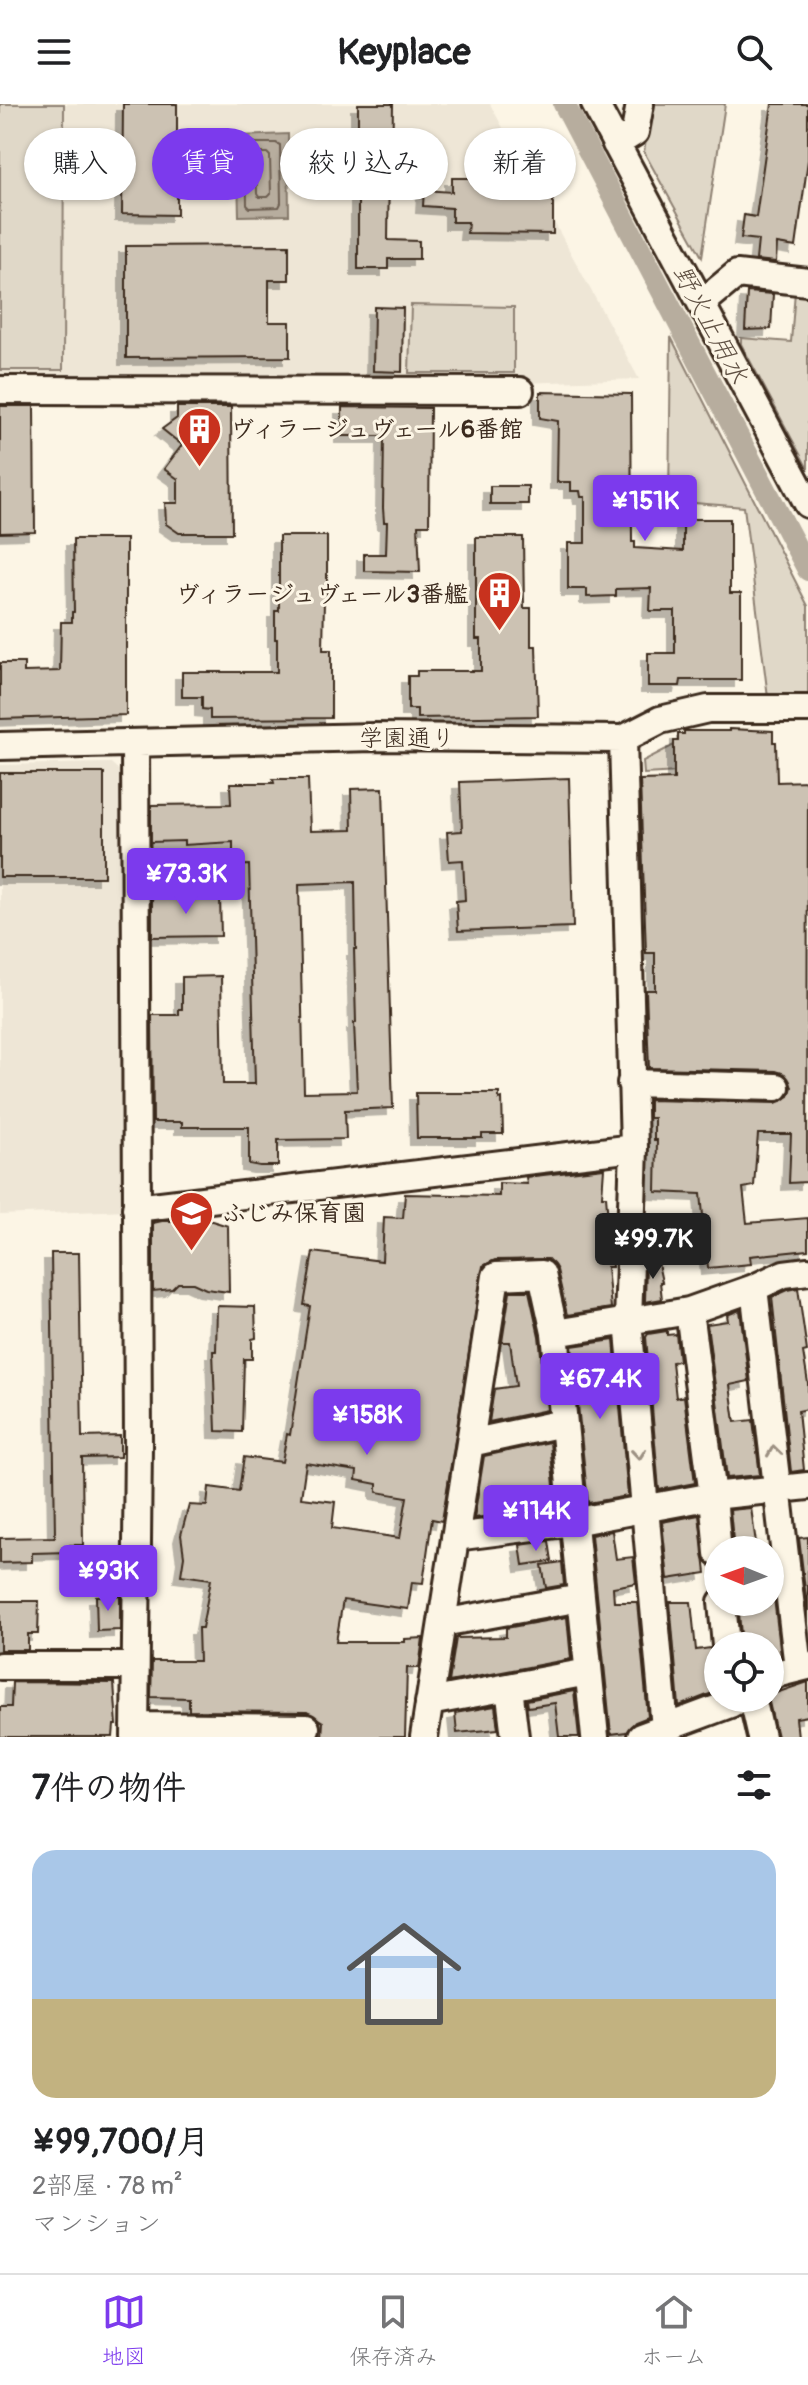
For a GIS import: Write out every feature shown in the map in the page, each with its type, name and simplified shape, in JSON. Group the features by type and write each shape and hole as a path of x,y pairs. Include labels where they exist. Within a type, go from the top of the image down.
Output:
{"street":[{"path":"595,104 808,504"},
{"path":"616,144 635,132 640,104"},
{"path":"702,303 737,274 808,282"},
{"path":"0,390 520,391"},
{"name":"学園通り","path":"0,746 375,737 623,739 660,720 708,709 808,709"},
{"path":"623,739 634,1148 628,1321 644,1507 648,1735 707,1712"},
{"path":"135,743 138,1445 135,1731 306,1728"},
{"path":"631,1083 776,1087"},
{"path":"136,1208 634,1148"},
{"path":"555,1333 689,1311 784,1274 808,1271"},
{"path":"424,1737 496,1276 542,1274 555,1333 595,1737"},
{"path":"754,1288 803,1667 784,1674"},
{"path":"689,1311 717,1536"},
{"path":"470,1443 563,1423"},
{"path":"455,1537 573,1522 713,1496 808,1486"},
{"path":"442,1623 581,1598"},
{"path":"0,1666 135,1666"},
{"path":"429,1702 588,1672"},
{"path":"509,1687 515,1737"},
{"path":"745,1712 761,1737"}],"shaded area":[{"path":"0,104 490,104 503,128 464,128 464,200 542,200 639,379 320,390 0,387"},
{"path":"0,104 64,104 64,128 24,128 24,200 64,200 63,370 0,370"},
{"path":"652,104 725,104 702,257 644,152"},
{"path":"795,291 808,293 808,469 741,344 741,338 791,342"},
{"path":"411,305 514,307 514,373 409,373"},
{"path":"671,337 808,606 808,696 768,697 744,507 669,501"},
{"path":"678,743 678,772 644,774 643,761"},
{"path":"111,763 123,774 127,1210 0,1215 0,765"}],"water":[{"path":"280,134 280,200 289,200 289,215 239,216 239,200 264,200 264,135"}],"building":[{"path":"123,104 177,104 177,128 152,128 152,200 177,200 177,215 122,214 122,200 136,200 136,128 123,128"},
{"path":"358,104 393,104 393,128 358,128"},
{"path":"772,104 808,104 808,160 796,247 777,244 776,262 756,260 758,240 741,238 744,215 756,217"},
{"path":"452,178 464,178 464,200 553,200 553,234 467,233 468,222 452,222 452,208 423,206 423,200 448,200 448,192 452,192"},
{"path":"358,200 389,200 388,240 419,241 419,259 388,259 388,269 358,269"},
{"path":"289,245 289,280 269,280 269,322 290,322 290,357 126,358 126,246"},
{"path":"747,292 773,294 771,329 745,330"},
{"path":"374,307 403,308 402,372 373,371"},
{"path":"540,392 631,394 632,542 635,542 635,548 683,551 683,519 730,519 730,593 741,593 741,680 681,680 680,686 648,686 648,653 675,653 675,611 650,611 651,588 616,589 616,596 587,597 587,589 568,589 568,543 585,543 585,497 581,497 580,491 571,491 571,482 557,482 558,421 540,418"},
{"path":"0,406 34,406 35,532 0,533"},
{"name":"ヴィラージュヴェール6番館","path":"177,407 231,407 232,533 179,533 166,524 165,503 178,503 178,479 164,469 182,445 162,429 177,418"},
{"path":"342,407 430,408 429,525 418,525 420,572 364,571 364,554 386,554 384,436 342,436"},
{"path":"490,486 528,486 528,504 490,504"},
{"path":"279,536 327,536 323,650 331,650 331,718 210,719 210,710 202,709 202,697 182,697 182,672 277,672 275,611 279,611"},
{"name":"ヴィラージュヴェール3番艦","path":"476,537 523,537 524,608 531,608 531,646 536,646 538,716 417,718 417,709 408,709 408,676 417,676 417,671 481,671 481,639 476,639"},
{"path":"73,539 126,539 126,715 0,719 0,663 24,663 24,672 60,671 61,622 72,622 74,612"},
{"path":"684,731 773,731 777,782 808,781 807,1182 789,1183 791,1134 758,1134 754,1186 743,1188 747,1223 808,1218 808,1250 750,1256 751,1264 708,1268 701,1194 656,1192 657,1140 654,1140 654,1118 649,1118 649,1100 776,1103 789,1096 792,1087 785,1074 776,1071 649,1068 646,990 655,990 655,953 646,953 640,780 674,779 674,741 678,741 678,734 684,734"},
{"path":"0,773 104,773 104,877 0,877"},
{"path":"569,778 573,927 458,931 456,901 465,900 463,860 449,861 447,832 462,831 460,782"},
{"path":"273,779 308,779 310,831 352,830 351,789 383,788 393,1108 345,1110 346,1139 278,1140 278,1166 260,1166 249,1164 249,1127 182,1127 182,1122 153,1122 152,1015 179,1015 179,1009 182,1009 182,977 221,976 223,1084 255,1084 249,865 233,866 233,842 184,845 184,841 151,842 151,805 231,804 230,783 274,783","holes":["355,882 354,1023 357,1091 304,1092 299,884"]},
{"path":"220,896 221,936 152,937 152,898"},
{"path":"416,1093 499,1093 499,1099 502,1098 503,1134 482,1134 482,1138 417,1138"},
{"path":"604,1168 602,1196 606,1196 612,1267 607,1267 611,1308 567,1315 557,1270 548,1259 495,1260 483,1266 442,1521 432,1519 423,1583 412,1582 408,1609 343,1600 336,1642 405,1642 405,1639 423,1638 419,1668 407,1668 405,1737 322,1737 323,1722 307,1712 189,1711 189,1698 151,1697 152,1661 199,1661 198,1628 202,1628 211,1579 181,1575 184,1556 181,1535 189,1505 207,1506 209,1487 239,1491 244,1457 282,1462 287,1434 290,1435 310,1306 304,1305 313,1252 382,1261 384,1217 403,1218 405,1194 499,1196 499,1183 527,1184 526,1177","holes":["306,1463 357,1471 356,1480 377,1484 377,1492 407,1497 400,1538 332,1528 335,1502 301,1498"]},
{"path":"212,1221 228,1226 229,1292 206,1289 193,1283 178,1283 172,1289 153,1291 153,1223"},
{"path":"51,1253 79,1253 82,1437 120,1436 120,1457 82,1458 83,1545 70,1545 70,1552 32,1553 32,1562 0,1563 0,1538 55,1537"},
{"path":"657,1259 662,1299 645,1302 646,1261"},
{"path":"798,1288 807,1351 803,1352 808,1409 798,1411 804,1470 791,1472 772,1297"},
{"path":"510,1291 529,1291 539,1336 547,1410 489,1422 494,1389 516,1386 510,1342 502,1342"},
{"path":"217,1306 255,1307 256,1338 252,1339 252,1359 244,1359 242,1432 216,1431 213,1351 216,1351"},
{"path":"740,1310 749,1381 730,1385 735,1422 753,1420 760,1475 727,1478 707,1324 728,1321 727,1315"},
{"path":"667,1331 667,1335 676,1334 679,1361 672,1362 676,1398 684,1396 695,1483 659,1490 646,1337"},
{"path":"614,1340 628,1496 588,1503 572,1346"},
{"path":"550,1442 556,1508 474,1518 484,1456"},
{"path":"751,1508 755,1536 733,1536 730,1510"},
{"path":"699,1515 704,1573 668,1579 662,1522"},
{"path":"612,1531 616,1559 633,1557 636,1583 613,1587 614,1602 637,1602 648,1717 635,1722 626,1732 611,1734 591,1535"},
{"path":"808,1537 808,1615 799,1538"},
{"path":"549,1541 552,1561 523,1565 520,1545"},
{"path":"562,1562 564,1585 546,1588 542,1565"},
{"path":"120,1595 120,1630 97,1631 96,1596"},
{"path":"0,1601 39,1601 38,1634 28,1634 28,1650 0,1650"},
{"path":"670,1602 691,1602 696,1650 704,1649 704,1696 679,1706"},
{"path":"739,1616 776,1616 778,1632 741,1632"},
{"path":"567,1617 571,1659 449,1682 456,1638 506,1637 506,1628"},
{"path":"12,1682 114,1683 117,1725 114,1725 113,1737 0,1737 0,1707 11,1707"},
{"path":"808,1682 808,1716 796,1718 798,1737 777,1737 771,1712 784,1712 784,1690"},
{"path":"574,1691 579,1737 559,1737 555,1703 528,1707 527,1700"},
{"path":"495,1706 498,1729 457,1733 455,1713"}],"waterway":[{"name":"野火止用水","path":"564,104 808,570"}],"place":[{"name":"ヴィラージュヴェール6番館","path":"199,468"},
{"name":"ヴィラージュヴェール3番艦","path":"499,633"},
{"name":"ふじみ保育園","path":"191,1252"}]}
